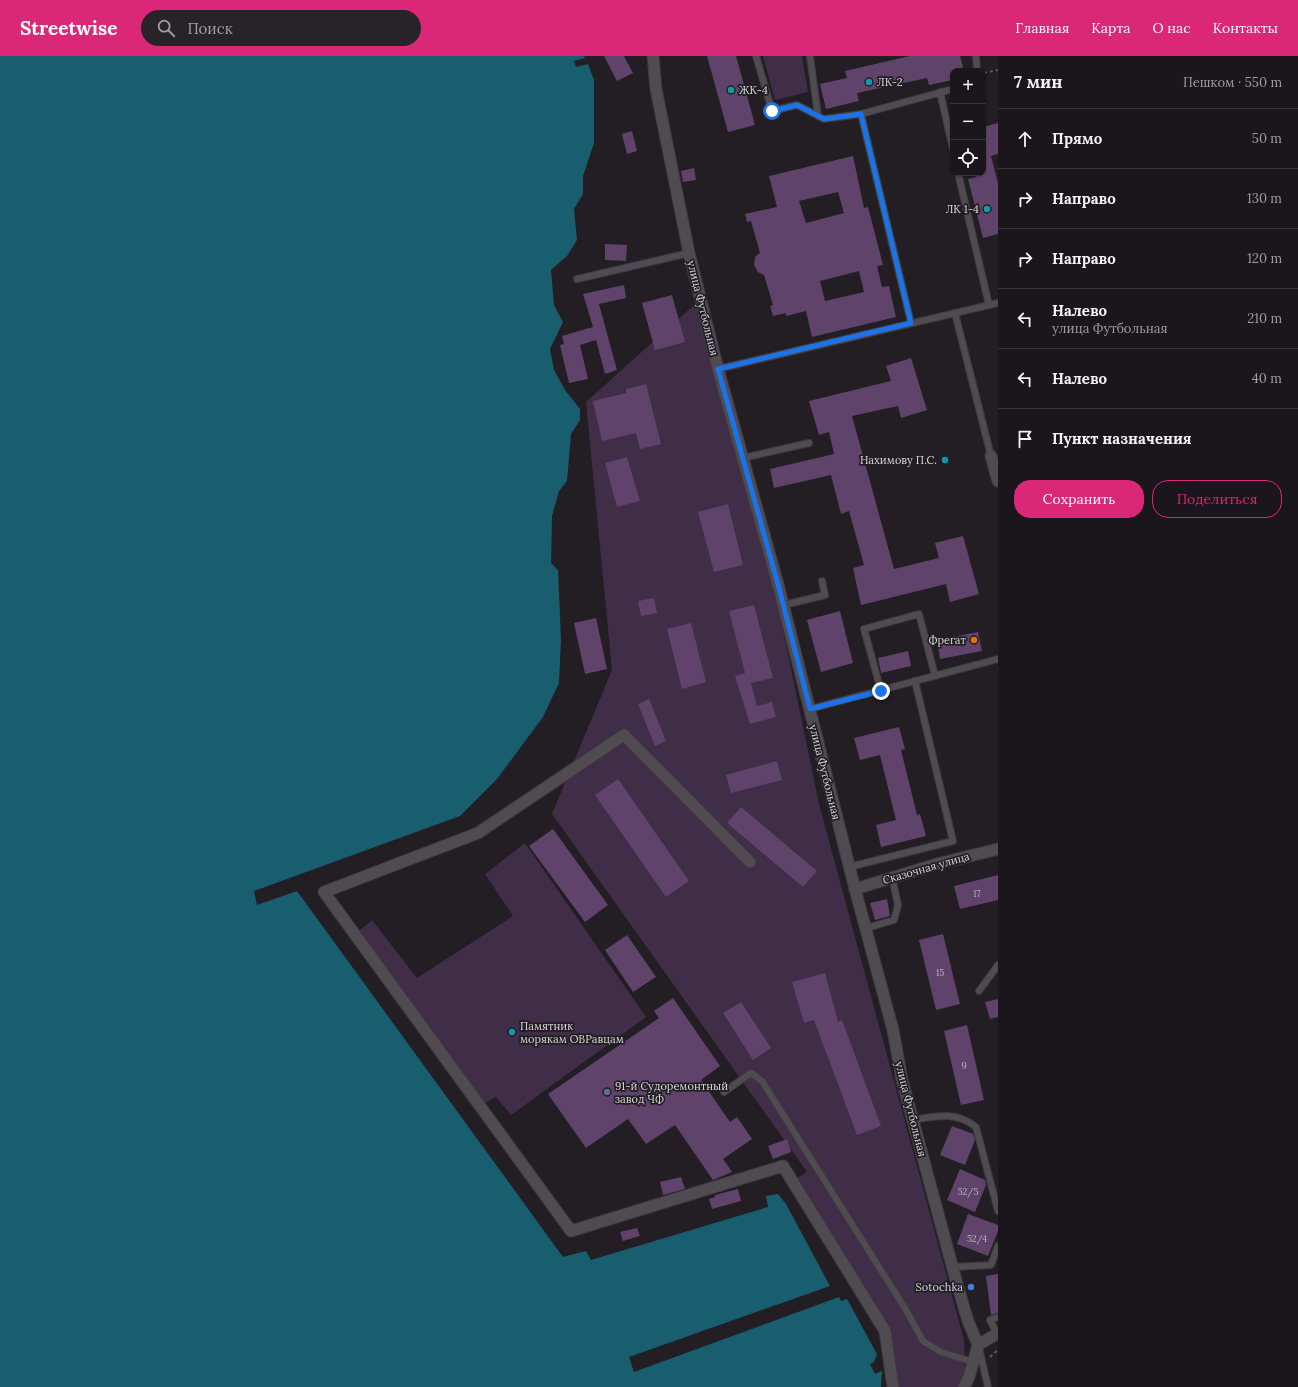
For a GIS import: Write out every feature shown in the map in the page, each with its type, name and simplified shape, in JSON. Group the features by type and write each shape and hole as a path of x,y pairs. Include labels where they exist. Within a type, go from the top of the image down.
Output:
{"street":[{"name":"улица Футбольная","path":"653,56 656,89 689,253 718,369 784,605 849,867 867,928 893,1030 902,1080 968,1321 978,1345"},
{"path":"992,456 998,481"},
{"path":"750,862 624,735 478,833 324,892 571,1231 783,1166 885,1331 892,1387"},
{"name":"Сказочная улица","path":"855,889 892,877 998,849"},
{"path":"964,1387 978,1345 998,1333"}],"lane":[{"path":"756,56 772,111 797,105 824,119 861,114 950,90"},
{"path":"810,56 818,116"},
{"path":"976,56 978,68"},
{"path":"940,92 951,140"},
{"path":"861,114 911,323"},
{"path":"959,176 989,305"},
{"path":"577,279 689,253"},
{"path":"718,369 998,303"},
{"path":"955,313 992,456"},
{"path":"743,458 809,443"},
{"path":"784,605 825,595 822,581"},
{"path":"881,691 864,628 918,614 935,676"},
{"path":"810,709 998,659"},
{"path":"849,867 953,841 915,681"},
{"path":"867,928 894,920 898,904 892,877"},
{"path":"979,991 998,965"},
{"path":"724,1092 751,1072 762,1081 902,1304 923,1341 942,1352 973,1362"},
{"path":"913,1120 931,1117 956,1116 976,1127 998,1211"},
{"path":"953,1268 991,1266 998,1246"},
{"path":"998,1317 990,1320 998,1333"},
{"path":"978,1345 988,1387"}],"path":[{"path":"986,72 998,70"}],"shaded area":[{"path":"763,56 802,56 808,92 775,100"},
{"path":"695,304 775,591 819,804 964,1340 965,1372 958,1387 897,1387 887,1344 788,1183 807,1172 552,814 612,670 586,402"},
{"path":"525,843 646,1017 511,1115 496,1097 483,1104 359,931 372,920 417,978 513,916 485,874"}],"water":[{"path":"0,56 584,56 585,58 574,61 576,67 588,64 594,80 594,143 583,176 583,194 574,209 577,240 567,256 551,270 554,305 563,322 550,349 554,370 565,390 580,409 580,420 571,434 567,481 559,491 552,516 551,563 558,570 561,640 559,683 543,717 497,779 460,816 254,891 257,905 297,891 563,1257 586,1251 591,1260 768,1207 766,1196 778,1194 786,1204 830,1286 629,1357 634,1372 839,1297 841,1301 847,1299 877,1354 874,1362 870,1364 875,1374 882,1371 881,1387 0,1387"}],"building":[{"path":"604,56 624,56 633,73 617,81"},
{"name":"ЖК-4","path":"707,56 736,56 755,125 728,132"},
{"name":"ЛК-2","path":"910,56 960,56 963,68 950,68 950,81 929,85 927,78 857,93 859,101 826,109 820,84 847,78 845,71"},
{"name":"ЛК 1-4","path":"998,123 998,154 991,156 998,183 998,234 983,238 968,179 976,176 986,176 986,126"},
{"path":"632,131 637,151 627,154 622,134"},
{"path":"853,156 864,208 868,207 883,265 877,266 882,287 889,286 896,317 812,337 806,311 786,316 786,313 773,316 770,306 773,305 764,275 758,272 754,265 755,257 760,253 751,221 747,222 745,214 777,207 769,176","holes":["838,192 844,213 806,223 799,201","859,271 864,292 825,301 820,281"]},
{"path":"694,168 696,180 683,182 681,171"},
{"path":"605,244 627,245 626,261 605,260"},
{"path":"624,285 626,298 599,304 617,370 605,374 596,340 580,345 588,379 569,383 560,345 564,344 562,336 593,327 583,294"},
{"path":"672,295 685,342 655,350 642,303"},
{"path":"911,358 927,410 901,418 898,406 852,416 894,569 939,558 935,543 963,536 979,594 950,602 946,584 861,605 853,568 864,565 849,511 841,514 831,475 774,488 770,469 834,454 829,432 819,435 809,401 891,381 886,366"},
{"path":"646,384 661,444 640,449 636,433 602,441 593,401 626,393 626,389"},
{"path":"627,457 640,501 617,507 605,463"},
{"path":"728,504 743,565 714,572 698,512"},
{"path":"654,598 657,613 641,616 638,601"},
{"path":"754,605 773,678 751,683 757,706 772,702 776,717 750,724 735,676 745,673 729,611"},
{"path":"840,611 853,663 821,672 807,620"},
{"path":"596,618 607,669 585,674 574,623"},
{"path":"691,623 706,682 682,689 667,629"},
{"path":"978,632 982,651 940,659 937,640"},
{"path":"908,651 911,666 881,673 878,658"},
{"path":"649,699 666,741 655,746 638,704"},
{"path":"899,727 905,749 901,750 917,815 920,814 926,836 881,847 876,825 896,820 880,755 860,760 854,738"},
{"path":"777,761 782,780 731,793 726,775"},
{"path":"618,779 689,881 666,897 595,795"},
{"path":"741,807 817,871 803,887 727,823"},
{"path":"553,829 608,905 585,922 529,846"},
{"path":"998,875 998,900 960,909 954,886"},
{"path":"887,899 890,916 875,920 870,903"},
{"path":"943,934 960,1004 936,1010 919,940"},
{"path":"627,935 656,977 633,992 605,950"},
{"path":"825,973 838,1022 842,1020 881,1126 857,1135 814,1020 804,1023 792,982"},
{"path":"673,998 720,1066 701,1080 730,1122 737,1117 752,1139 723,1159 732,1172 713,1180 675,1125 646,1144 628,1119 586,1148 548,1094 659,1018 654,1011"},
{"path":"998,999 998,1017 990,1019 985,1002"},
{"path":"741,1002 771,1048 753,1060 723,1013"},
{"path":"967,1025 984,1100 961,1105 944,1031"},
{"path":"952,1126 973,1134 975,1140 965,1165 940,1155"},
{"path":"787,1139 791,1152 773,1159 768,1146"},
{"path":"960,1169 985,1180 986,1185 975,1212 947,1200"},
{"path":"681,1177 685,1189 663,1195 660,1182"},
{"path":"738,1189 741,1201 712,1209 709,1199 715,1197 715,1195"},
{"path":"968,1214 998,1225 998,1231 988,1256 957,1244"},
{"path":"637,1228 640,1236 623,1241 620,1232"},
{"path":"998,1274 998,1313 991,1315 986,1276"}],"place":[{"name":"ЛК-2","path":"869,82"},
{"name":"ЖК-4","path":"731,90"},
{"name":"ЛК 1-4","path":"987,209"},
{"name":"Нахимову П.С.","path":"945,460"},
{"name":"Фрегат","path":"974,640"},
{"name":"Памятник морякам ОВРавцам","path":"512,1032"},
{"name":"91-й Судоремонтный завод ЧФ","path":"607,1092"},
{"name":"Sotochka","path":"971,1287"}],"route":[{"path":"772,111 797,105 824,119 861,114 911,323 718,369 779,588 810,709 881,691"}]}
